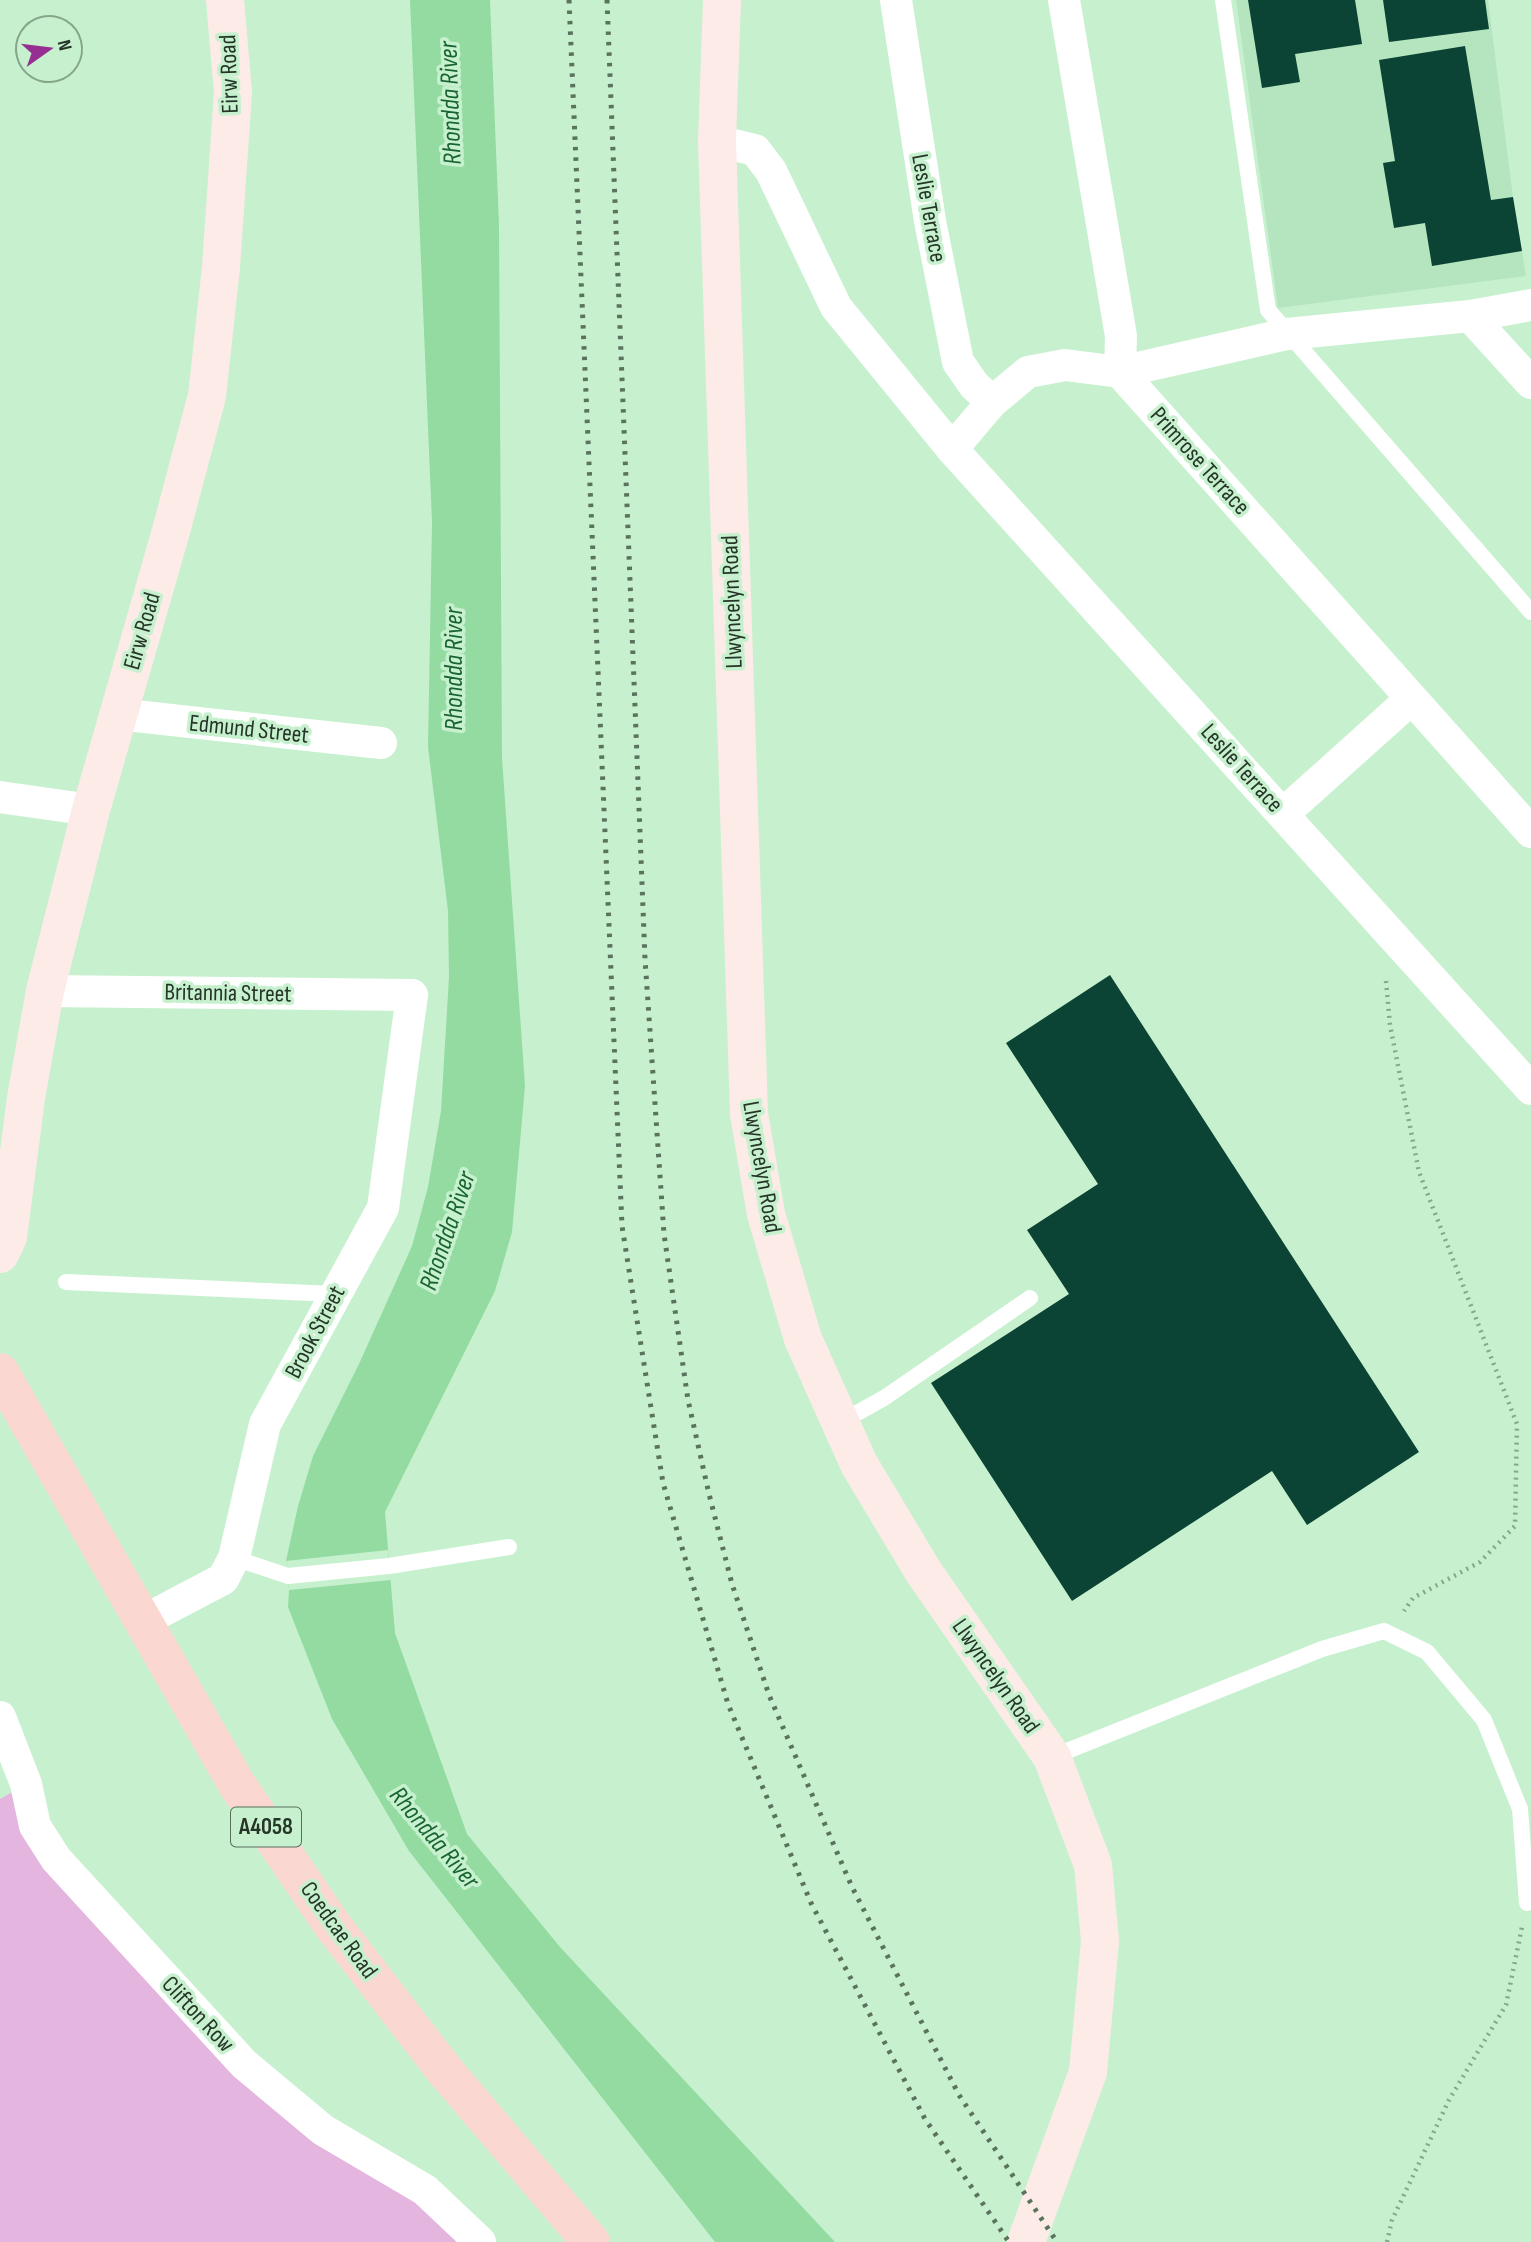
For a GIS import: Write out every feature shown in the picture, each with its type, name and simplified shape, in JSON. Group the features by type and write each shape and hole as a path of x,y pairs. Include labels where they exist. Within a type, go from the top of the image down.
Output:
{"main road":[{"name":"Eirw Road","path":"0,1254 8,1237 26,1098 45,991 91,810 207,396 221,267 233,92 225,0"},
{"name":"Llwyncelyn Road","path":"722,0 717,141 748,1114 766,1214 803,1339 859,1464 923,1571 1052,1757 1093,1865 1100,1941 1088,2073 1026,2242"},
{"name":"Coedcae Road","path":"0,1372 236,1783 333,1926 446,2072 591,2242"}],"street":[{"name":"Leslie Terrace","path":"896,0 930,221 958,362 974,385 992,402"},
{"path":"1064,0 1121,336 1120,372"},
{"name":"Leslie Terrace","path":"717,141 755,149 771,171 836,307 952,449 1531,1088"},
{"path":"952,449 992,402 1028,372 1065,365 1120,372 1287,334 1470,316 1531,305"},
{"path":"1470,316 1531,383"},
{"name":"Primrose Terrace","path":"1120,372 1531,832"},
{"path":"1283,814 1411,699"},
{"name":"Edmund Street","path":"117,715 381,743"},
{"path":"0,797 91,810"},
{"name":"Britannia Street","path":"45,991 412,996"},
{"name":"Brook Street","path":"143,1621 223,1579 234,1558 265,1424 383,1208 412,996"},
{"name":"Clifton Row","path":"0,1717 26,1784 35,1826 56,1859 75,1880 244,2064 323,2130 425,2190 480,2242"}],"lane":[{"path":"1223,0 1268,310 1531,612"},
{"path":"66,1282 335,1294"},
{"path":"841,1422 884,1398 1030,1298"},
{"path":"234,1558 288,1576 389,1566 509,1547"},
{"path":"1052,1757 1322,1650 1384,1631 1427,1652 1484,1720 1520,1809 1527,1903"}],"path":[{"path":"1380,921 1390,1025 1419,1172 1517,1424 1515,1526 1480,1562 1413,1598 1393,1626 1384,1631"},
{"path":"1387,2242 1392,2220 1449,2100 1506,2006 1527,1903"}],"shaded area":[{"path":"1236,0 1488,0 1513,197 1526,276 1278,308"},
{"path":"26,1784 35,1826 244,2064 480,2242 0,2242 0,1799"}],"water":[{"name":"Rhondda River","path":"410,0 490,0 499,225 502,758 525,1086 512,1232 495,1291 385,1512 395,1633 467,1834 560,1947 835,2242 715,2242 409,1851 332,1719 288,1607 286,1561 313,1456 359,1364 412,1246 428,1187 441,1111 449,977 448,911 428,747 432,522"}],"pier":[{"path":"388,1550 391,1580 289,1590 286,1561"}],"building":[{"path":"1248,0 1355,0 1362,44 1295,54 1300,82 1262,88"},
{"path":"1383,0 1485,0 1489,29 1389,42"},
{"path":"1465,46 1491,200 1513,197 1522,251 1432,266 1425,223 1394,228 1383,163 1395,161 1379,60"},
{"path":"1110,975 1419,1452 1307,1525 1272,1471 1072,1601 931,1383 1069,1294 1027,1230 1098,1184 1006,1043"}],"railway":[{"path":"569,0 622,1226 663,1483 728,1704 811,1903 925,2119 1009,2242"},
{"path":"607,0 645,959 664,1234 688,1400 732,1584 769,1695 852,1887 959,2095 1057,2242"}]}
